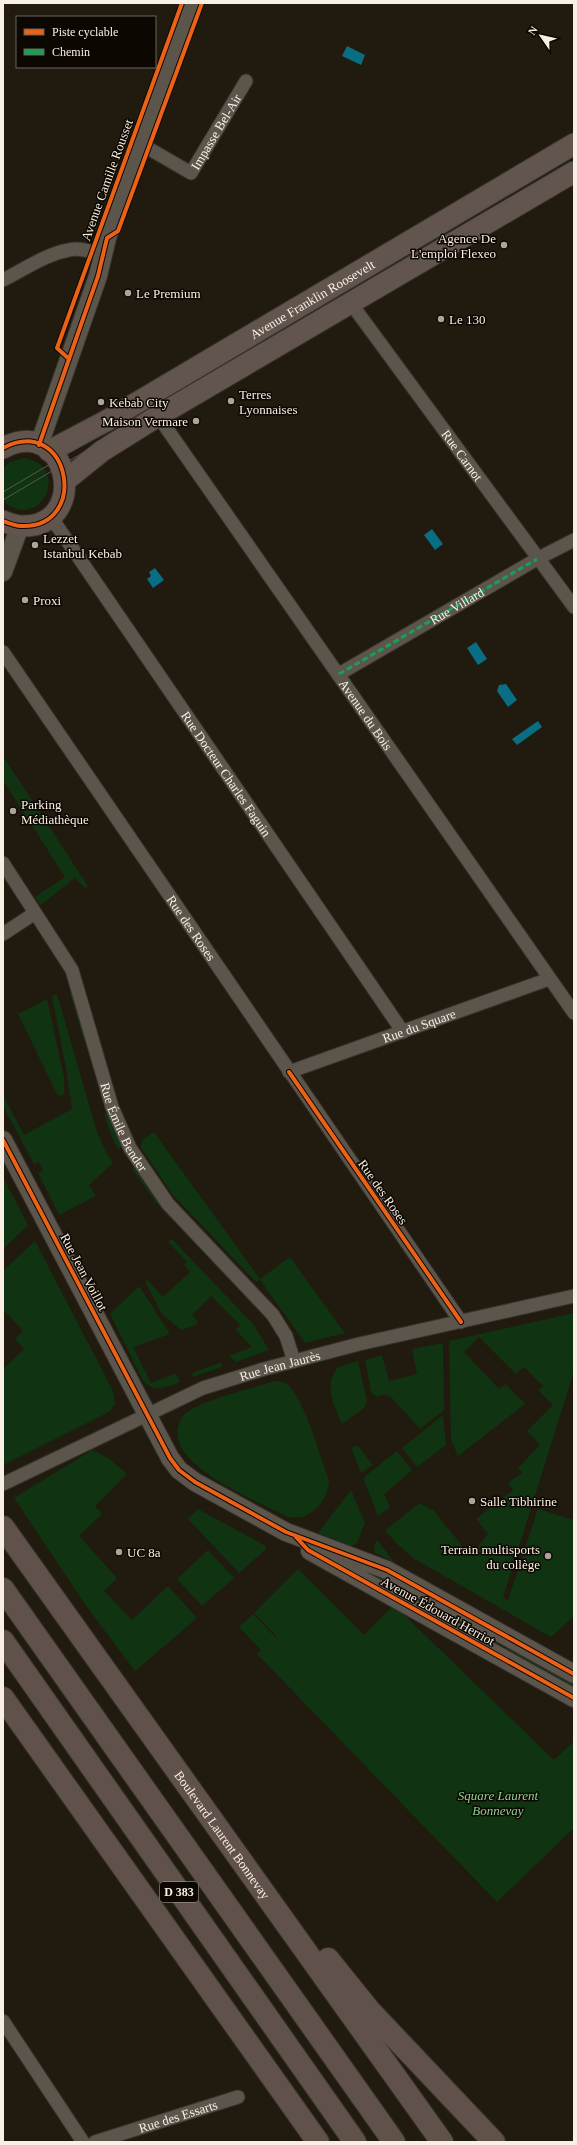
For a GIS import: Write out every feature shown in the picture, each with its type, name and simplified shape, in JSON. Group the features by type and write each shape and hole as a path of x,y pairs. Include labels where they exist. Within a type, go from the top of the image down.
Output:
{"highway":[{"name":"Boulevard Laurent Bonnevay","path":"3,1527 442,2142"},
{"path":"3,1589 394,2142"},
{"name":"D 383","path":"3,1642 355,2142"},
{"path":"3,1698 317,2142"},
{"path":"257,1882 310,1938 369,2010 494,2142"},
{"path":"300,2118 311,2142"}],"main road":[{"name":"Avenue Franklin Roosevelt","path":"44,448 106,421 574,144"},
{"name":"Avenue Franklin Roosevelt","path":"66,480 102,452 158,416 574,172"},
{"path":"3,448 11,444 25,442 44,448 62,466 66,480 63,500 50,517 36,524 11,524"}],"street":[{"name":"Avenue Camille Rousset","path":"44,448 98,276 103,254 141,144 193,3"},
{"name":"Impasse Bel-Air","path":"141,144 191,173 246,81"},
{"path":"3,280 44,259 69,250 85,250 103,254"},
{"name":"Rue Carnot","path":"350,302 537,559 574,607"},
{"name":"Avenue du Bois","path":"158,416 574,1013"},
{"name":"Rue Docteur Charles Faguin","path":"50,517 403,1032"},
{"path":"4,562 11,524"},
{"name":"Rue Villard","path":"339,674 537,559 574,540"},
{"name":"Rue des Roses","path":"3,652 460,1322"},
{"name":"Rue Émile Bender","path":"3,863 72,970 112,1107 130,1148 168,1204 273,1315 286,1336 294,1361"},
{"path":"3,934 35,913"},
{"name":"Rue du Square","path":"289,1072 550,979"},
{"name":"Rue Jean Voillot","path":"3,1140 147,1414"},
{"name":"Rue Jean Jaurès","path":"3,1484 203,1388 294,1361 359,1344 574,1296"},
{"name":"Avenue Édouard Herriot","path":"147,1414 170,1458 179,1470 195,1482 296,1537 310,1540 387,1570 574,1674"},
{"name":"Avenue Édouard Herriot","path":"296,1537 308,1550 574,1698"},
{"path":"3,2021 82,2142"},
{"name":"Rue des Essarts","path":"96,2142 132,2137 238,2096"}],"green space":[{"path":"24,458 38,463 46,473 48,484 46,495 39,504 29,509 17,509 3,501 3,468 10,462"},
{"path":"3,756 88,886 85,888 75,878 41,905 35,897 65,877 3,780"},
{"path":"75,992 88,1040 84,1041 70,993"},
{"path":"57,994 97,1132 113,1163 89,1185 96,1196 59,1215 38,1173 43,1170 39,1162 34,1164 3,1106 3,1095 24,1135 72,1109 66,1068 52,996"},
{"path":"47,999 64,1077 64,1095 58,1096 18,1014"},
{"path":"109,1113 122,1147 118,1149 111,1135 104,1114"},
{"path":"154,1132 260,1279 290,1257 345,1333 305,1343 260,1280 256,1282 173,1195 141,1148 142,1140"},
{"path":"136,1166 173,1215 170,1218 155,1201 132,1169"},
{"path":"3,1177 28,1225 3,1249"},
{"path":"172,1239 254,1325 269,1350 236,1362 229,1356 252,1347 236,1330 240,1325 211,1296 192,1315 198,1322 196,1325 181,1330 162,1314 145,1282 147,1280 163,1297 190,1272 184,1265 187,1262 168,1242"},
{"path":"35,1241 113,1391 115,1404 110,1411 105,1414 3,1465 3,1369 24,1349 15,1339 23,1331 3,1309 3,1271"},
{"path":"139,1286 170,1334 133,1347 151,1383 176,1373 180,1382 161,1388 147,1385 143,1381 110,1314"},
{"path":"574,1313 574,1371 503,1598 508,1600 538,1509 574,1520 574,1616 551,1637 413,1558 395,1542 385,1530 420,1503 434,1511 468,1553 476,1549 488,1534 476,1519 513,1490 508,1483 522,1473 518,1468 540,1445 527,1431 553,1405 538,1390 543,1386 524,1367 516,1374 479,1337 464,1352 499,1389 506,1384 525,1404 458,1456 451,1440 449,1341"},
{"path":"443,1343 444,1410 420,1429 391,1397 384,1394 377,1397 371,1392 365,1360 382,1355 389,1381 417,1374 412,1349"},
{"path":"358,1361 367,1402 364,1408 342,1424 331,1395 331,1381 338,1367"},
{"path":"222,1362 222,1367 193,1377 192,1373"},
{"path":"274,1381 286,1384 294,1392 300,1402 312,1430 329,1480 328,1488 322,1502 317,1508 311,1513 296,1518 288,1517 219,1481 201,1469 187,1456 179,1442 179,1422 183,1415 190,1410 219,1398"},
{"path":"443,1415 446,1445 417,1467 402,1448"},
{"path":"358,1446 373,1465 361,1473 351,1447"},
{"path":"92,1450 108,1458 127,1474 95,1506 102,1514 79,1536 117,1578 104,1591 132,1620 168,1586 197,1618 135,1671 87,1607 14,1498"},
{"path":"397,1451 412,1470 384,1494 390,1507 378,1516 363,1478"},
{"path":"351,1490 365,1523 357,1543 351,1546 318,1533"},
{"path":"198,1509 266,1546 265,1550 239,1573 188,1519"},
{"path":"377,1540 394,1562 375,1553 374,1546"},
{"path":"208,1550 234,1578 202,1606 177,1579"},
{"name":"Square Laurent Bonnevay","path":"298,1569 364,1635 394,1605 554,1760 574,1741 574,1828 497,1902 257,1654 261,1650 239,1627 253,1614 275,1637 276,1636 254,1613"},
{"path":"378,1575 499,1638 496,1644 381,1580"},
{"path":"509,1644 574,1681 574,1688 506,1649"}],"water":[{"path":"347,46 365,55 361,65 342,56"},
{"path":"432,529 443,544 435,550 424,535"},
{"path":"155,568 164,580 153,588 147,579 151,576 149,572"},
{"path":"476,642 487,659 478,665 467,648"},
{"path":"506,684 517,700 508,707 497,691 499,685"},
{"path":"538,721 542,727 517,745 512,739"}],"tram line":[{"path":"3,492 574,154"},
{"path":"3,500 574,162"}],"marked path":[{"path":"339,674 537,559"}],"cycle path":[{"path":"69,359 57,348 182,3"},
{"path":"39,445 98,276 107,238 118,231 202,3"},
{"path":"3,448 26,441 44,446 57,458 63,475 64,493 57,510 43,522 21,526 3,521"},
{"path":"289,1072 461,1322"},
{"path":"3,1140 170,1458 179,1470 195,1482 286,1532 387,1570 574,1674"},
{"path":"296,1537 308,1550 574,1698"}],"place":[{"name":"Agence De L'emploi Flexeo","path":"504,245"},
{"name":"Le Premium","path":"128,293"},
{"name":"Le 130","path":"441,319"},
{"name":"Terres Lyonnaises","path":"231,401"},
{"name":"Kebab City","path":"101,402"},
{"name":"Maison Vermare","path":"196,421"},
{"name":"Lezzet Istanbul Kebab","path":"35,545"},
{"name":"Proxi","path":"25,600"},
{"name":"Parking Médiathèque","path":"13,811"},
{"name":"Salle Tibhirine","path":"472,1501"},
{"name":"UC 8a","path":"119,1552"},
{"name":"Terrain multisports du collège","path":"548,1556"}]}
